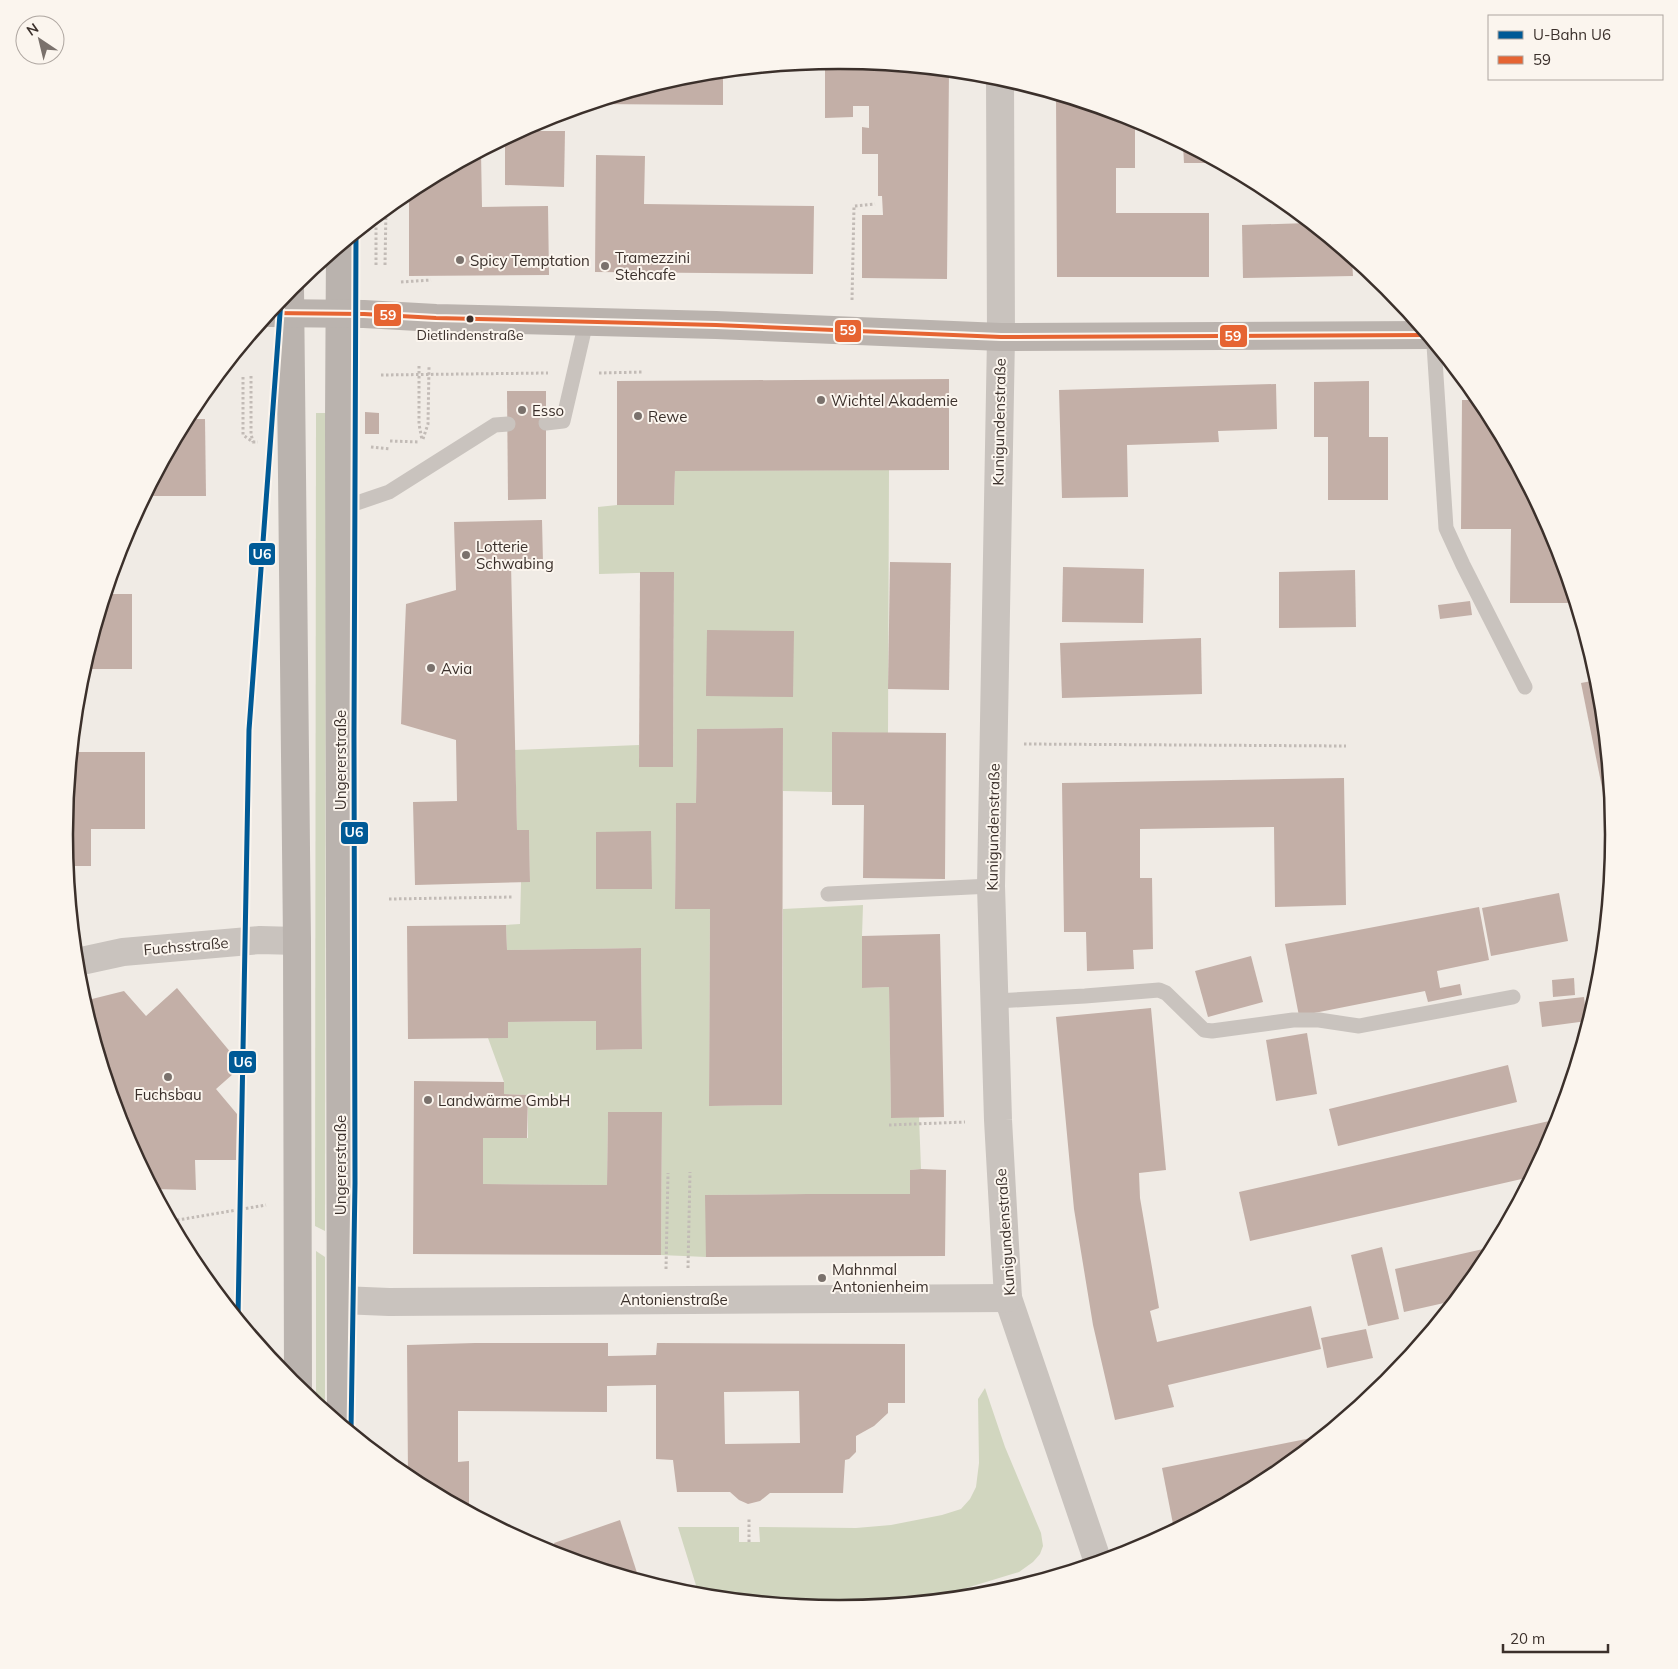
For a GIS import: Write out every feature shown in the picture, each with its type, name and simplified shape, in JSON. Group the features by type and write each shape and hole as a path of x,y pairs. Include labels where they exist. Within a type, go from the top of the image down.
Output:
{"main road":[{"name":"Ungererstraße","path":"340,254 341,1416"},
{"path":"286,305 340,313 436,318 851,330 1001,337 1419,335"},
{"path":"284,308 297,941 298,1376"}],"street":[{"name":"Kunigundenstraße","path":"1000,86 1001,337 992,886 998,1120 1008,1298 1096,1556"},
{"name":"Fuchsstraße","path":"84,960 123,952 260,940 297,941"},
{"name":"Antonienstraße","path":"341,1300 399,1302 1008,1298"}],"lane":[{"path":"546,423 563,421 586,322"},
{"path":"1435,353 1446,528 1525,687"},
{"path":"339,509 389,492 494,425 508,424"},
{"path":"828,894 992,886"},
{"path":"996,1001 1159,990 1166,993 1204,1030 1212,1031 1294,1020 1319,1020 1359,1026 1513,997"}],"path":[{"path":"851,330 854,206 875,204"},
{"path":"386,218 386,265"},
{"path":"376,225 376,266"},
{"path":"419,366 419,424 423,442"},
{"path":"423,442 428,424 429,367"},
{"path":"381,375 644,372"},
{"path":"251,376 251,434 253,442"},
{"path":"243,377 243,435 253,442 258,442"},
{"path":"372,441 371,448 390,449"},
{"path":"390,442 423,442"},
{"path":"995,744 1346,746"},
{"path":"389,899 512,897"},
{"path":"889,1125 998,1120"},
{"path":"677,1299 690,1172"},
{"path":"668,1173 677,1299"},
{"path":"178,1220 266,1204"},
{"path":"749,1517 749,1542"}],"green space":[{"path":"316,413 326,413 325,1231 315,1226"},
{"path":"889,470 888,733 832,732 832,792 783,791 783,728 697,729 696,803 676,804 675,909 710,909 709,1106 782,1105 783,909 863,905 862,988 889,987 891,1118 919,1117 921,1169 910,1170 910,1194 706,1195 706,1257 661,1255 662,1112 608,1112 607,1185 483,1184 483,1138 528,1138 528,1095 504,1094 504,1082 488,1038 508,1022 596,1021 596,1050 642,1049 641,948 507,950 506,925 520,924 521,882 530,881 529,830 517,830 515,750 639,745 639,767 673,766 674,572 599,574 598,507 674,505 675,471"},
{"path":"316,1251 325,1257 325,1402 316,1393"},
{"path":"985,1388 1005,1447 1041,1533 1043,1546 1040,1554 1033,1562 1019,1572 956,1591 889,1599 789,1599 697,1587 678,1527 739,1527 739,1542 760,1542 759,1527 856,1528 891,1525 942,1515 961,1509 970,1499 976,1487 979,1463 978,1399"}],"building":[{"path":"825,69 889,70 949,77 947,279 862,278 862,215 883,215 882,196 878,196 878,154 862,154 862,127 869,128 869,106 853,106 853,117 825,118"},
{"path":"723,78 723,105 610,104 690,83"},
{"path":"1056,101 1085,109 1135,128 1135,168 1116,168 1116,213 1209,213 1209,277 1057,277"},
{"path":"537,131 565,131 564,187 505,185 505,146"},
{"path":"1183,151 1207,163 1184,163"},
{"path":"596,155 645,156 644,204 814,206 813,274 595,272"},
{"path":"481,158 482,207 548,206 549,275 409,276 409,202 456,171"},
{"path":"1300,223 1352,267 1353,276 1243,278 1242,225"},
{"path":"949,379 949,470 675,471 674,505 617,505 617,381"},
{"path":"1369,381 1369,437 1388,437 1388,500 1328,500 1328,437 1314,437 1314,382"},
{"path":"1276,384 1277,429 1218,431 1219,442 1127,445 1128,497 1062,498 1059,390"},
{"path":"507,391 546,391 546,499 508,500"},
{"path":"1462,400 1470,400 1502,452 1526,496 1546,541 1569,603 1510,603 1511,529 1461,529"},
{"path":"365,412 379,413 379,434 365,434"},
{"path":"196,419 205,419 206,496 152,496"},
{"path":"542,520 543,563 511,564 517,830 529,830 530,882 415,885 413,802 457,801 456,740 401,724 406,604 456,590 454,522"},
{"path":"890,562 951,563 949,690 888,689"},
{"path":"1063,567 1144,569 1143,623 1062,622"},
{"path":"1355,570 1356,627 1279,628 1279,572"},
{"path":"640,572 674,572 673,767 639,767"},
{"path":"112,594 132,594 132,669 92,669 99,636"},
{"path":"1470,601 1472,615 1440,619 1438,605"},
{"path":"707,630 794,631 793,697 706,696"},
{"path":"1201,638 1202,694 1062,698 1060,643"},
{"path":"1589,681 1590,685 1598,735 1603,794 1581,683"},
{"path":"783,728 782,1105 709,1106 710,909 675,909 676,803 696,803 697,729"},
{"path":"832,732 946,733 945,879 863,878 864,805 832,805"},
{"path":"78,752 145,752 145,829 91,829 91,866 74,866 73,834"},
{"path":"1344,778 1346,905 1275,907 1274,827 1140,829 1140,878 1152,878 1153,949 1133,950 1134,969 1087,971 1086,932 1064,932 1062,783"},
{"path":"651,831 652,889 596,889 596,832"},
{"path":"1559,893 1568,941 1491,956 1482,908"},
{"path":"1479,907 1489,960 1437,971 1440,988 1460,984 1462,995 1428,1002 1425,991 1299,1016 1285,944"},
{"path":"506,925 507,950 641,948 642,1049 596,1050 596,1021 508,1022 508,1038 408,1039 407,926"},
{"path":"940,934 944,1117 891,1118 889,987 862,988 862,936"},
{"path":"1251,956 1263,1002 1208,1017 1195,971"},
{"path":"1574,978 1575,995 1553,997 1552,980"},
{"name":"Fuchsbau","path":"177,988 242,1066 216,1089 237,1114 236,1160 195,1160 196,1190 161,1189 132,1128 114,1081 99,1033 91,999 124,991 146,1016"},
{"path":"1584,997 1585,1006 1582,1022 1542,1027 1539,1002"},
{"path":"1151,1008 1166,1170 1139,1173 1140,1198 1159,1308 1150,1311 1157,1342 1311,1306 1321,1349 1168,1385 1174,1407 1115,1420 1093,1325 1074,1209 1056,1017"},
{"path":"1307,1033 1317,1094 1276,1101 1266,1040"},
{"path":"1508,1065 1517,1102 1338,1146 1329,1109"},
{"path":"414,1081 504,1082 504,1094 528,1095 527,1138 483,1138 483,1184 607,1185 608,1112 662,1112 661,1255 413,1254"},
{"path":"1549,1121 1523,1179 1250,1241 1239,1192"},
{"path":"910,1170 946,1170 945,1256 706,1257 705,1195 910,1194"},
{"path":"1382,1247 1399,1319 1368,1326 1351,1255"},
{"path":"1483,1249 1446,1303 1404,1312 1395,1269"},
{"path":"1366,1329 1373,1358 1327,1368 1321,1338"},
{"path":"608,1343 608,1356 656,1355 657,1343 905,1344 905,1403 888,1403 888,1413 874,1426 856,1436 856,1452 849,1459 845,1460 843,1493 770,1493 760,1501 748,1504 739,1500 730,1492 677,1492 673,1460 656,1459 656,1385 607,1386 607,1412 458,1411 458,1462 469,1461 469,1505 408,1467 407,1345","holes":["799,1391 800,1443 725,1444 724,1392"]},
{"path":"1309,1438 1222,1498 1173,1523 1162,1468"},
{"path":"620,1520 637,1573 593,1560 555,1545 554,1543"}],"metro line":[{"name":"U6","path":"351,1424 355,1183 356,241"},
{"name":"U6","path":"238,1309 249,730 280,312"}],"transit line":[{"name":"59","path":"279,313 716,325 1001,337 1419,335"}],"place":[{"name":"Spicy Temptation","path":"460,260"},
{"name":"Tramezzini Stehcafe","path":"605,266"},
{"name":"Dietlindenstraße","path":"470,319"},
{"name":"Wichtel Akademie","path":"821,400"},
{"name":"Esso","path":"522,410"},
{"name":"Rewe","path":"638,416"},
{"name":"Lotterie Schwabing","path":"466,555"},
{"name":"Avia","path":"431,668"},
{"name":"Fuchsbau","path":"168,1077"},
{"name":"Landwärme GmbH","path":"428,1100"},
{"name":"Mahnmal Antonienheim","path":"822,1278"}]}
